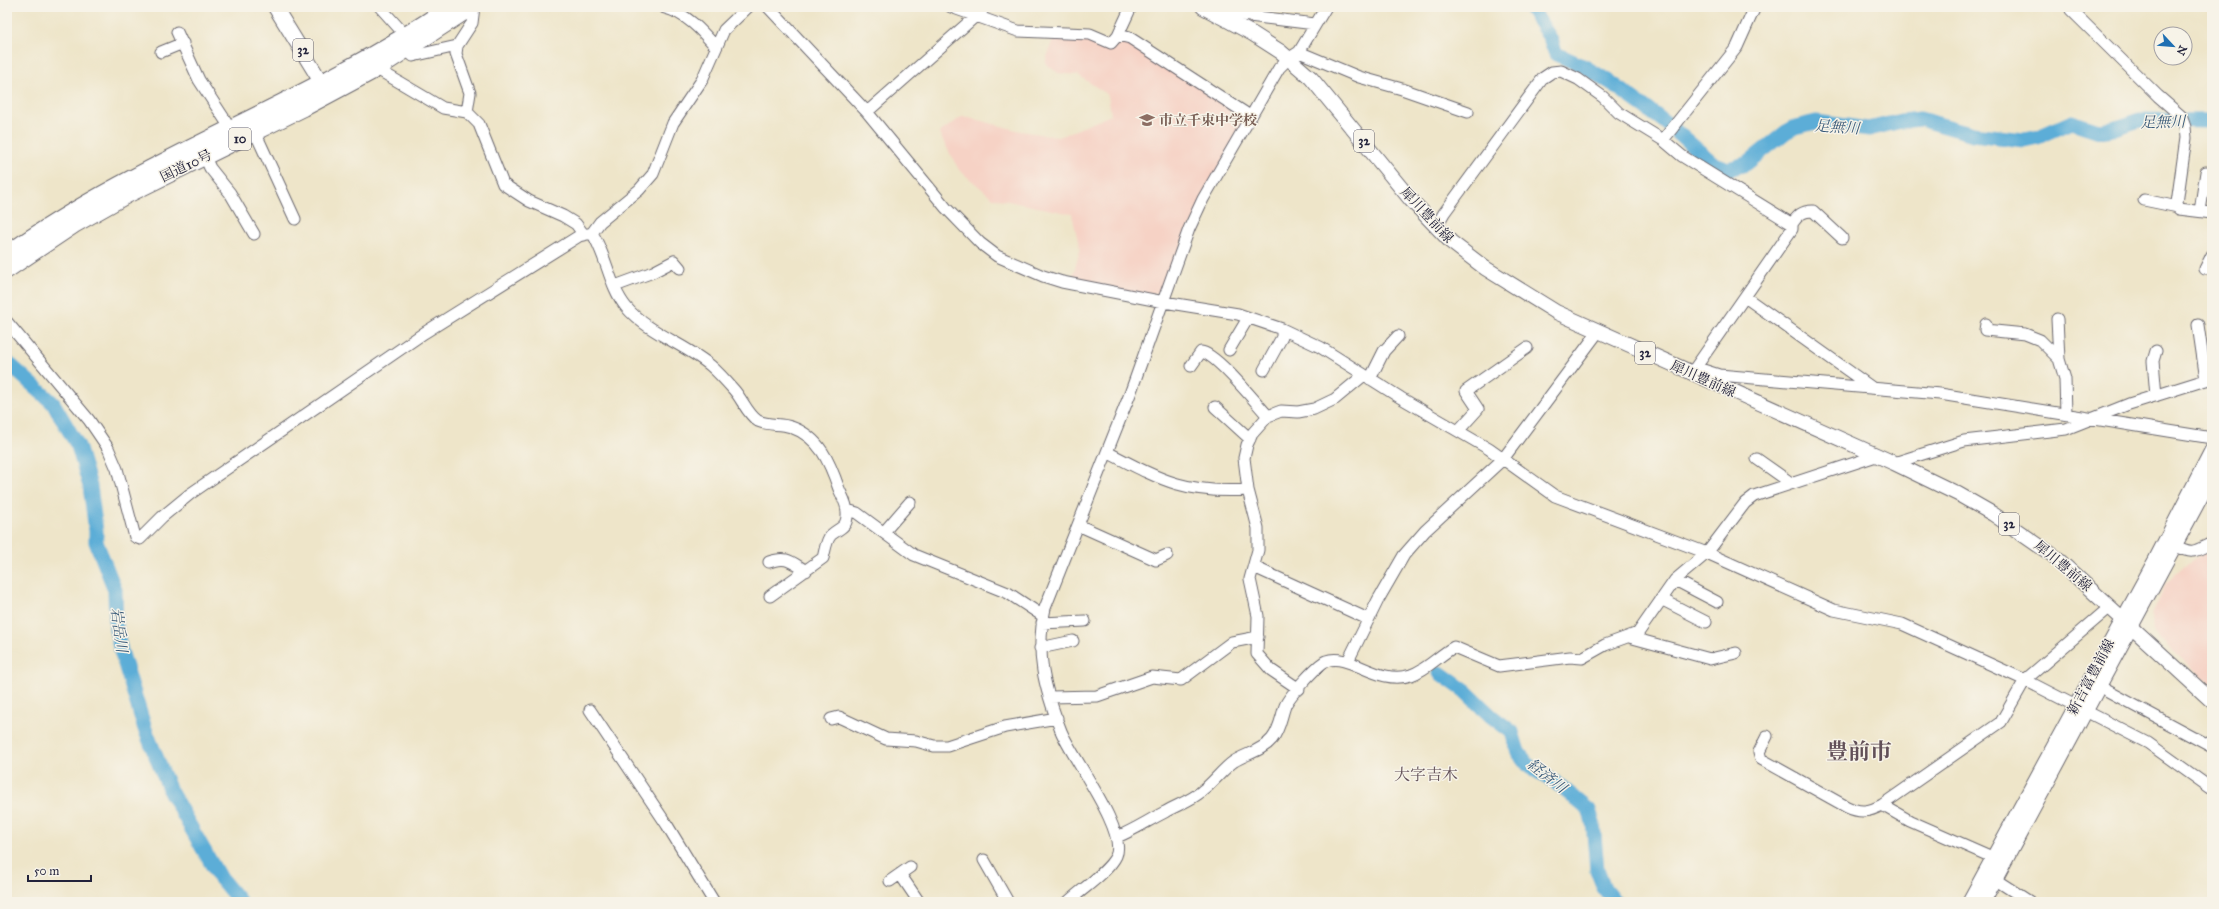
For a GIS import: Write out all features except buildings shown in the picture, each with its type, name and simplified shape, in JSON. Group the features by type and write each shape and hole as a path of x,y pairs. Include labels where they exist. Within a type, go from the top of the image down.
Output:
{"highway":[{"name":"国道10号","path":"7,254 37,233 84,204 231,129 325,89 377,69 449,7"},
{"name":"国道10号","path":"7,270 74,225 127,195 255,132 325,89 473,7"}],"main road":[{"name":"32","path":"275,7 325,89"},
{"name":"犀川豊前線","path":"1203,7 1294,56 1411,200 1451,242 1510,285 1556,312 1598,332 1694,371 1894,463 1958,494 1993,514 2054,556 2212,701"},
{"name":"新吉富豊前線","path":"1969,902 1999,860 2081,709 2127,622 2156,559 2212,450"},
{"name":"新吉富豊前線","path":"2127,622 2176,546 2212,476"},
{"name":"新吉富豊前線","path":"1983,902 1996,880 1999,860"}],"street":[{"path":"380,7 406,43 413,56 457,46"},
{"path":"467,112 470,93 456,54 457,46 472,23 473,7"},
{"path":"7,322 89,420 108,448 117,469 135,537 140,539 162,517 190,494 411,342 579,236 588,234 600,222 639,190 653,174 673,123 702,80 724,30 748,7"},
{"path":"768,7 868,112 946,208 989,252 1015,265 1062,282 1164,302 1238,314 1282,329 1320,348 1458,431 1503,459 1555,496 1707,553 1834,610 1902,624 2025,680 2148,743 2212,789"},
{"path":"951,7 1018,31 1090,34 1112,43 1118,35 1131,7"},
{"path":"868,112 978,16 986,7"},
{"path":"1072,899 1105,870 1116,856 1119,844 1113,824 1062,733 1041,663 1040,648 1042,619 1164,302 1188,229 1203,199 1250,116 1280,68 1294,56 1326,7"},
{"path":"1663,140 1737,47 1755,7"},
{"path":"2070,7 2071,10 2158,96 2181,116 2185,127 2186,138 2177,203 2178,207"},
{"path":"665,8 673,10 698,27 716,47"},
{"path":"1220,16 1233,14 1315,24"},
{"path":"177,32 199,80 231,129"},
{"path":"1118,35 1130,38 1250,116"},
{"path":"161,52 182,43"},
{"path":"1294,56 1402,88 1468,112"},
{"path":"377,69 443,108 467,112 479,124 503,184 529,201 563,216 576,224 600,245 615,286 626,306 638,318 711,366 734,390 758,420 771,425 790,426 805,433 818,445 827,458 847,510 845,523 840,530 831,535 823,558 770,596"},
{"path":"1436,226 1444,212 1539,82 1552,72 1565,72 1578,79 1603,97 1619,113 1663,140 1682,156 1792,224"},
{"path":"255,132 295,219"},
{"path":"205,157 210,168 230,193 254,234"},
{"path":"2200,211 2206,172"},
{"path":"2144,200 2178,207 2179,209 2212,213"},
{"path":"1842,238 1813,211 1806,211 1799,214 1792,224 1792,230 1694,371 1720,375 1940,394 2212,438"},
{"path":"2205,269 2212,256"},
{"path":"615,286 653,272 674,261 680,268"},
{"path":"1745,297 1871,387"},
{"path":"1229,350 1248,318"},
{"path":"2057,319 2059,359 2065,379 2066,414"},
{"path":"1986,324 1985,330 2025,334 2040,340 2059,359"},
{"path":"1894,463 1964,441 2066,429 2091,418 2209,379 2198,325"},
{"path":"1264,370 1282,336 1282,329"},
{"path":"1348,661 1368,619 1404,554 1425,531 1503,459 1598,332"},
{"path":"1299,689 1262,661 1257,654 1258,616 1250,579 1258,550 1258,528 1248,490 1244,458 1252,434 1268,416 1281,411 1298,412 1314,409 1335,399 1367,377 1384,351 1398,336"},
{"path":"1458,431 1478,409 1466,390 1528,348"},
{"path":"2156,351 2153,361 2156,396"},
{"path":"1191,366 1201,352 1206,352 1224,367 1268,416"},
{"path":"1215,406 1250,439"},
{"path":"1107,452 1152,476 1187,488 1210,491 1248,490"},
{"path":"1117,837 1132,832 1201,792 1233,762 1255,752 1272,740 1279,728 1286,704 1311,674 1326,661 1348,661 1376,674 1391,678 1410,675 1428,668 1444,652 1454,647 1499,666 1582,658 1605,645 1638,633 1676,580 1707,553 1754,496 1876,456"},
{"path":"1757,459 1791,483"},
{"path":"884,532 910,502"},
{"path":"847,510 857,513 914,555 1008,593 1042,619 1085,621"},
{"path":"1078,525 1156,560 1167,555"},
{"path":"2176,546 2189,552 2195,552 2212,543"},
{"path":"769,562 786,558 806,571"},
{"path":"1254,566 1368,619"},
{"path":"1676,580 1717,602"},
{"path":"1661,599 1706,622"},
{"path":"1767,736 1758,755 1767,763 1853,810 1868,812 1882,805 2001,722 2025,680 2110,607"},
{"path":"1630,636 1710,659 1736,653"},
{"path":"1050,697 1097,696 1152,676 1181,680 1232,642 1258,637"},
{"path":"1040,648 1073,641"},
{"path":"2094,684 2212,747"},
{"path":"590,710 667,825 714,902"},
{"path":"831,719 839,718 886,739 916,741 934,746 947,746 1005,727 1057,718"},
{"path":"1882,805 1910,821 1999,860"},
{"path":"984,860 1008,902"},
{"path":"890,881 910,868"},
{"path":"900,874 919,902"},
{"path":"1996,880 2030,902"},
{"path":"1072,899 1085,902"}],"shaded area":[{"path":"1056,31 1111,43 1118,35 1250,116 1189,229 1159,294 1126,294 1071,283 1080,250 1072,214 993,198 959,170 939,133 963,116 1020,131 1059,137 1111,115 1108,95 1078,75 1058,73 1045,63"},
{"path":"2212,549 2212,686 2153,633 2152,614 2166,583 2187,564"}],"waterway":[{"name":"足無川","path":"1530,7 1550,38 1556,54 1583,66 1613,84 1665,122 1714,164 1728,169 1746,164 1786,132 1795,127 1816,122 1869,129 1901,121 1920,119 1973,134 2024,140 2038,137 2072,122 2099,131 2113,129 2139,120 2212,121"},
{"name":"岩岳川","path":"7,362 53,403 78,446 90,486 96,542 115,590 116,629 121,651 145,729 170,791 218,875 240,902"},
{"name":"経済川","path":"1440,673 1465,691 1491,716 1512,732 1518,752 1530,767 1554,781 1589,810 1593,822 1597,870 1604,888 1615,902"}],"place":[{"name":"市立千束中学校","path":"1147,120"}],"district":[{"name":"豊前市","path":"1859,751"},
{"name":"大字吉木","path":"1426,774"}]}
